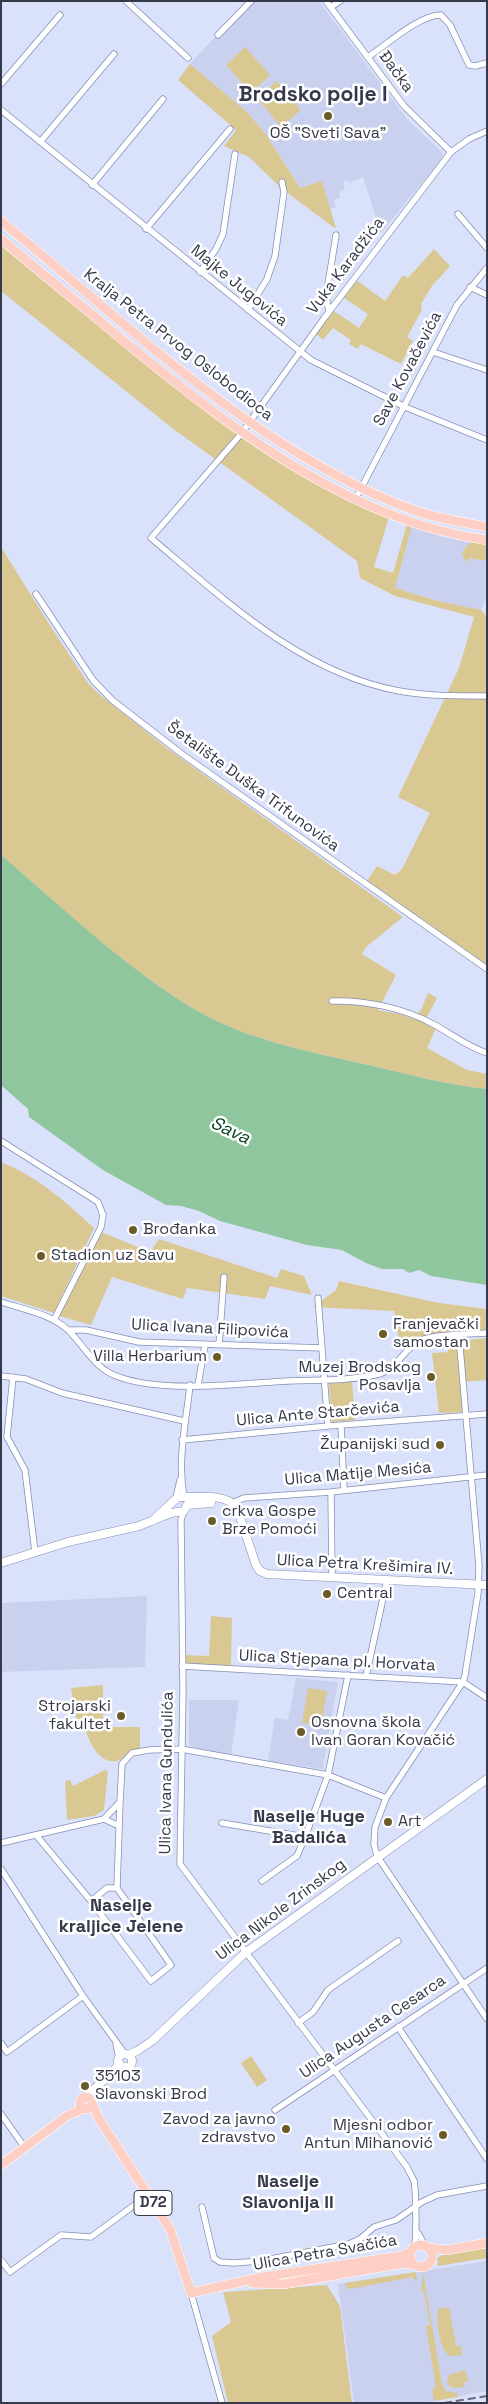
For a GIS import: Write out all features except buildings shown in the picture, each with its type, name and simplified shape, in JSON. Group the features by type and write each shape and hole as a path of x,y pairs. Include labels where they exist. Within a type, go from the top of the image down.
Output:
{"main road":[{"name":"Kralja Petra Prvog Oslobodioca","path":"1,222 249,423 361,487 417,511 487,527"},
{"name":"Kralja Petra Prvog Oslobodioca","path":"1,239 242,434 285,461 356,498 438,530 487,540"},
{"path":"82,306 91,296"},
{"name":"Ulica Matije Mesića","path":"174,1500 183,1506 218,1498 231,1502"},
{"path":"152,1521 174,1500"},
{"path":"174,1500 172,1507 183,1506"},
{"name":"Ulica Petra Krešimira IV.","path":"231,1502 239,1512 254,1560 260,1571 267,1574 483,1585"},
{"path":"1,1563 152,1521 183,1506"},
{"name":"Ulica Nikole Zrinskog","path":"1,2165 86,2103 125,2060 152,2041 245,1953 377,1856 487,1779"},
{"name":"D72","path":"86,2103 100,2119 170,2229 191,2293"},
{"path":"447,2250 425,2266 415,2265 411,2259 413,2250 420,2246 447,2250 487,2243"},
{"path":"427,2247 432,2253 431,2260"},
{"name":"Ulica Petra Svačića","path":"191,2293 243,2282 401,2256 413,2250"},
{"name":"Ulica Petra Svačića","path":"243,2282 284,2284 404,2264 415,2265"}],"street":[{"path":"126,1 188,58"},
{"path":"218,35 251,1"},
{"name":"Đačka","path":"326,1 404,106 450,152"},
{"path":"331,7 340,1"},
{"path":"1,84 60,15"},
{"path":"368,57 416,25 434,15 441,15 450,25 469,65 475,66 487,63"},
{"path":"40,142 114,54"},
{"path":"92,185 163,99"},
{"name":"Majke Jugovića","path":"1,110 299,352 326,369 405,407 487,440"},
{"path":"146,229 230,129"},
{"name":"Vuka Karadžića","path":"487,131 469,139 450,152 329,311 242,434 151,538 231,605 271,635 310,659 353,677 399,691 487,696"},
{"path":"200,272 216,249 223,234 235,154"},
{"path":"248,310 267,279 275,256 284,192 282,182"},
{"path":"458,214 487,248"},
{"path":"329,311 326,297 336,235"},
{"name":"Save Kovačevića","path":"356,498 457,305 487,268"},
{"path":"470,287 487,295"},
{"path":"433,352 487,370"},
{"name":"Šetalište Duška Trifunovića","path":"36,594 93,680 112,700 182,754 487,969"},
{"path":"332,1001 344,1000 397,1009 415,1015 487,1053"},
{"path":"1,1141 98,1202 102,1211 101,1227 54,1320"},
{"path":"219,1345 224,1277"},
{"path":"318,1298 328,1426"},
{"path":"1,1302 54,1320 68,1330 90,1358 116,1377 134,1382 198,1386 325,1380 379,1374 395,1364 419,1341 487,1333"},
{"name":"Ulica Ivana Filipovića","path":"68,1330 86,1330 139,1342 322,1348"},
{"path":"459,1336 483,1585 463,1682 386,1798 375,1827 374,1844 377,1856 487,2019"},
{"path":"198,1386 205,1345"},
{"path":"1,1376 26,1380 62,1393 184,1421"},
{"path":"13,1377 7,1437 25,1470 35,1552"},
{"path":"174,1500 181,1475 182,1440 190,1385"},
{"name":"Ulica Ante Starčevića","path":"182,1440 328,1426 487,1414"},
{"path":"341,1425 344,1490"},
{"name":"Ulica Ivana Gundulića","path":"181,1475 183,1506 181,1520 180,1864 333,2071 407,2167 415,2186 416,2228 413,2250"},
{"name":"Ulica Matije Mesića","path":"231,1502 244,1498 331,1492 487,1475"},
{"path":"331,1492 332,1578"},
{"path":"366,1676 387,1580"},
{"name":"Ulica Stjepana pl. Horvata","path":"182,1666 463,1682"},
{"path":"262,1881 297,1856 305,1838 328,1775 348,1675"},
{"path":"463,1682 487,1698"},
{"path":"36,1835 91,1901 151,1981 171,1965 117,1888 122,1764 132,1753 149,1750 181,1749 328,1775 386,1798"},
{"path":"104,1820 120,1802"},
{"path":"1,1843 104,1820 119,1826"},
{"path":"222,1823 305,1838"},
{"path":"1,1869 83,1996 113,2038 125,2060"},
{"path":"91,1901 107,1888 117,1888"},
{"path":"298,2023 313,2012 328,1990 398,1941"},
{"name":"Ulica Augusta Cesarca","path":"275,2110 487,1968"},
{"path":"1,2043 8,2052 83,1996"},
{"path":"398,2027 487,2159"},
{"path":"1,2114 25,2148"},
{"path":"202,2207 214,2258 220,2262 234,2263 277,2258 354,2242 374,2227 396,2220 437,2195 487,2186"},
{"path":"1,2260 10,2272 61,2235 91,2237 148,2196"},
{"path":"416,2228 427,2247"},
{"path":"191,2293 222,2403"}],"shaded area":[{"name":"OŠ \"Sveti Sava\"","path":"252,1 319,1 408,120 441,151 443,155 440,161 381,233 363,177 349,183 348,180 343,182 345,190 339,192 340,198 334,200 336,207 330,209 322,181 300,188 265,133 247,112 190,64 223,28"},
{"path":"245,47 270,75 251,93 226,65"},
{"path":"190,64 247,112 265,133 300,188 322,181 336,228 281,188 249,157 224,146 236,130 178,80"},
{"path":"277,81 301,110 281,127 257,98"},
{"path":"1,244 241,437 284,465 389,517 374,567 393,573 407,524 412,526 395,588 434,600 481,610 487,617 487,965 367,881 377,866 395,875 402,869 430,813 398,797 459,668 474,617 395,596 360,578 357,561 172,428 1,291"},
{"path":"434,249 450,266 432,286 421,304 422,310 407,337 413,341 401,364 361,344 358,349 349,344 351,340 333,328 323,340 316,334 334,311 359,328 368,314 344,298 356,280 385,301 403,275 408,278"},
{"path":"412,526 472,542 466,546 462,554 469,562 470,558 487,561 487,595 481,610 434,600 395,588"},
{"path":"472,542 487,544 487,561 470,558 469,562 464,559 462,554 466,546"},
{"path":"1,547 88,683 99,694 168,749 403,917 366,947 362,954 396,975 378,1010 400,1014 413,1019 421,1010 428,993 437,998 426,1019 438,1024 427,1048 467,1070 487,1074 487,1089 442,1082 299,1049 254,1036 210,1018 164,990 116,954 1,855"},
{"name":"Stadion uz Savu","path":"1,1162 39,1182 62,1199 94,1228 54,1313 1,1296"},
{"path":"99,1231 150,1252 159,1239 277,1278 281,1269 304,1276 312,1295 270,1286 265,1299 187,1288 183,1299 112,1277 91,1325 59,1316"},
{"path":"339,1281 439,1303 487,1309 487,1332 399,1341 394,1311 313,1307 336,1290"},
{"path":"487,1338 487,1380 462,1382 464,1412 439,1413 432,1353 448,1352 447,1342"},
{"path":"352,1381 355,1420 332,1422 329,1383"},
{"path":"147,1596 145,1667 1,1672 2,1603"},
{"path":"211,1616 232,1618 231,1667 186,1664 186,1655 209,1656"},
{"name":"Osnovna škola Ivan Goran Kovačić","path":"296,1678 338,1682 323,1769 268,1761 275,1718 288,1720"},
{"path":"103,1685 103,1727 140,1727 140,1750 120,1760 105,1760 95,1750 83,1722 77,1723 71,1688"},
{"path":"308,1688 327,1691 321,1726 302,1723"},
{"path":"189,1700 239,1700 231,1755 189,1746"},
{"path":"105,1770 108,1771 104,1810 94,1816 67,1820 65,1781 70,1780 73,1786"},
{"path":"251,2056 267,2080 257,2087 241,2063"},
{"path":"487,2248 487,2258 438,2266 437,2258 444,2254"},
{"path":"487,2261 487,2391 422,2403 354,2403 338,2284"},
{"path":"416,2272 417,2279 415,2281 413,2277 350,2289 347,2288 345,2283"},
{"path":"423,2272 442,2384 446,2391 457,2393 458,2397 434,2401 432,2390 435,2387 435,2382 426,2326 430,2325 424,2291 421,2291"},
{"path":"327,2285 340,2306 352,2403 228,2403 212,2336 231,2322 223,2292"},
{"path":"449,2307 456,2346 461,2346 462,2355 450,2356 443,2348 441,2341 438,2328 438,2309"},
{"path":"465,2370 469,2382 464,2382 465,2387 452,2388 447,2384 449,2375"}],"water":[{"name":"Sava","path":"1,855 69,915 140,972 164,990 210,1018 254,1036 299,1049 442,1082 487,1089 487,1285 431,1276 419,1270 409,1273 403,1269 382,1269 342,1250 307,1245 220,1221 199,1211 181,1206 166,1205 103,1170 29,1117 28,1109 1,1085"}],"railway":[{"path":"444,2403 487,2396"}],"place":[{"name":"OŠ \"Sveti Sava\"","path":"328,116"},
{"name":"Brođanka","path":"133,1230"},
{"name":"Stadion uz Savu","path":"41,1256"},
{"name":"Franjevački samostan","path":"383,1334"},
{"name":"Villa Herbarium","path":"217,1357"},
{"name":"Muzej Brodskog Posavlja","path":"431,1377"},
{"name":"Županijski sud","path":"440,1445"},
{"name":"crkva Gospe Brze Pomoći","path":"212,1521"},
{"name":"Central","path":"327,1594"},
{"name":"Strojarski fakultet","path":"121,1716"},
{"name":"Osnovna škola Ivan Goran Kovačić","path":"301,1732"},
{"name":"Art","path":"388,1822"},
{"name":"35103 Slavonski Brod","path":"85,2086"},
{"name":"Zavod za javno zdravstvo","path":"286,2129"},
{"name":"Mjesni odbor Antun Mihanović","path":"443,2135"}],"district":[{"name":"Brodsko polje I","path":"313,95"},
{"name":"Naselje Huge Badalića","path":"309,1827"},
{"name":"Naselje kraljice Jelene","path":"121,1916"},
{"name":"Naselje Slavonija II","path":"288,2192"}]}
